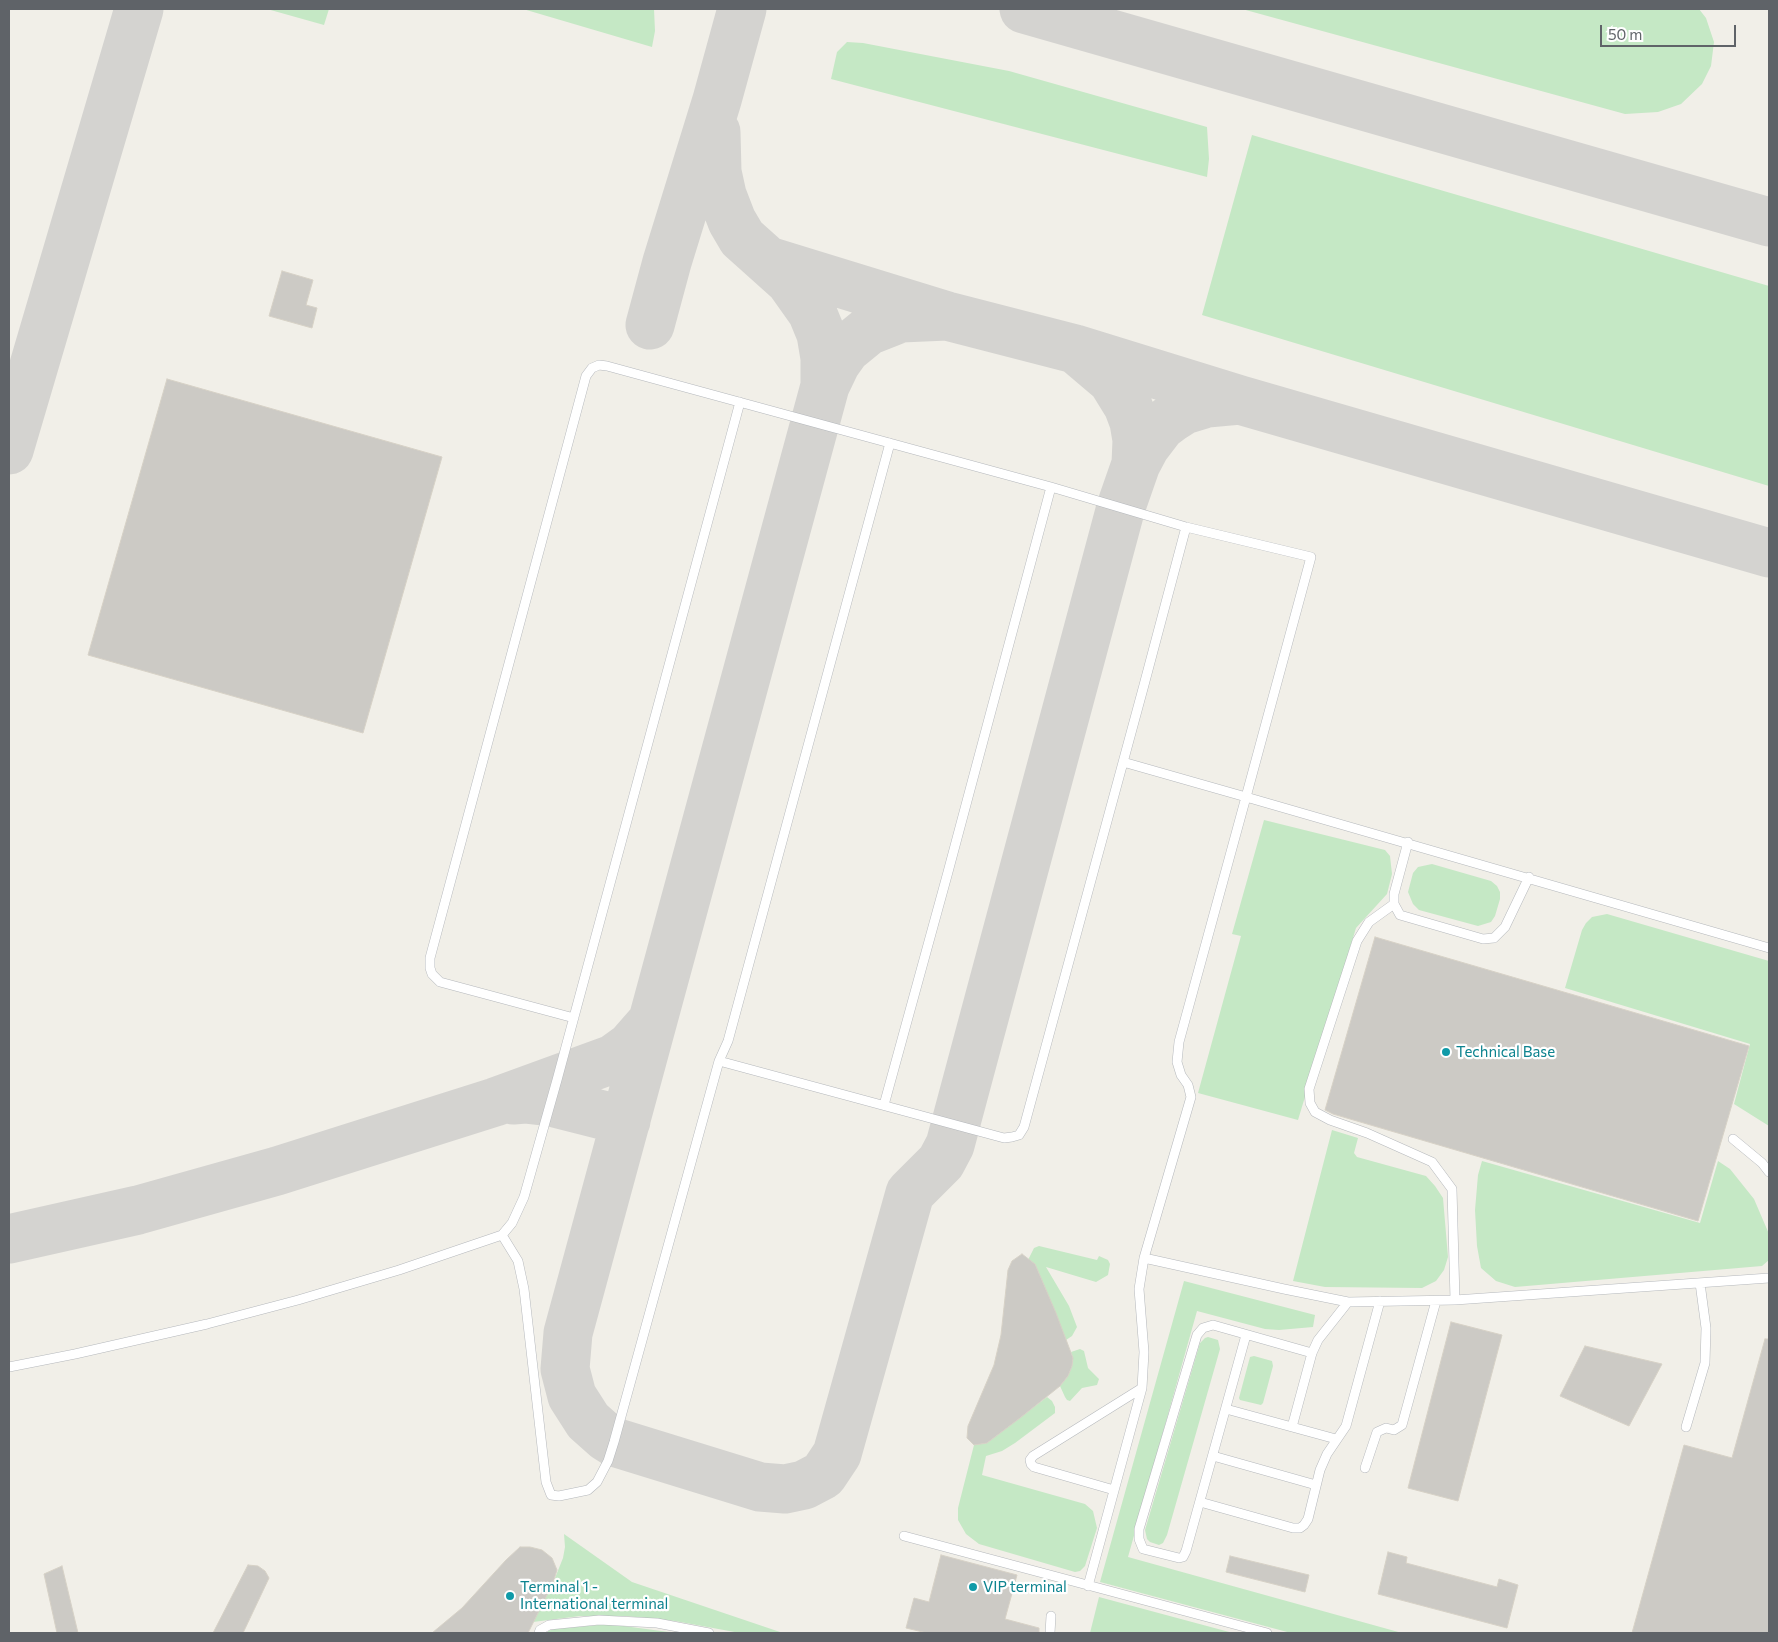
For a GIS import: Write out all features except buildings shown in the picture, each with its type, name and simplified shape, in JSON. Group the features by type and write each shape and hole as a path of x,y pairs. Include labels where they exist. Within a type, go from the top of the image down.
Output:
{"lane":[{"path":"574,1018 440,982 432,974 430,968 432,949 586,376 592,368 599,365 607,366 1051,487 1186,527 1311,557 1179,1042 1177,1062 1181,1075 1188,1085 1190,1098 1144,1258 1139,1289 1144,1352 1142,1388 1088,1586"},
{"path":"9,1367 208,1324 298,1300 399,1270 502,1235 512,1223 524,1197 574,1018 740,402"},
{"path":"502,1235 518,1261 524,1289 546,1482 551,1495 559,1496 588,1490 597,1482 608,1461 614,1442 719,1061 731,1032 890,443"},
{"path":"884,1105 1051,487"},
{"path":"719,1061 1004,1138 1012,1138 1019,1134 1024,1127 1186,527"},
{"path":"1123,762 1408,842 1769,948"},
{"path":"1408,842 1394,894 1394,904 1400,915 1483,939 1494,938 1504,927 1529,877"},
{"path":"1394,904 1369,922 1357,941 1310,1089 1310,1104 1315,1112 1330,1120 1367,1133 1432,1162 1452,1189 1456,1300"},
{"path":"1733,1139 1762,1163 1769,1172"},
{"path":"1144,1258 1348,1302 1456,1300 1769,1278"},
{"path":"1686,1427 1705,1363 1706,1328 1700,1283"},
{"path":"1365,1468 1377,1432 1386,1428 1394,1430 1402,1425 1436,1300"},
{"path":"1200,1502 1293,1528 1300,1528 1304,1525 1308,1519 1316,1485 1327,1454 1346,1426 1380,1301"},
{"path":"1292,1428 1312,1353 1318,1340 1348,1302"},
{"path":"1246,1335 1186,1551 1183,1557 1174,1557 1143,1549 1139,1539 1139,1529 1197,1335 1203,1328 1213,1325 1312,1353"},
{"path":"1114,1490 1034,1467 1030,1460 1033,1456 1142,1388"},
{"path":"1226,1409 1336,1439"},
{"path":"1213,1456 1316,1485"},
{"path":"904,1536 1267,1633"},
{"path":"1050,1633 1051,1616"},
{"path":"539,1633 540,1630 549,1625 599,1620 658,1623 709,1633"}],"green space":[{"path":"267,9 329,9 324,25"},
{"path":"523,9 654,9 655,31 652,47"},
{"path":"1242,9 1699,9 1706,18 1714,42 1711,66 1702,84 1681,104 1658,112 1625,114"},
{"path":"847,42 863,43 1009,71 1207,127 1209,159 1207,177 831,79 837,52"},
{"path":"1252,135 1769,286 1769,486 1202,315"},
{"path":"1264,820 1385,850 1390,856 1392,874 1387,894 1356,928 1298,1120 1198,1093 1241,936 1232,934"},
{"path":"1432,864 1491,881 1497,886 1500,892 1500,899 1495,916 1491,922 1478,926 1419,910 1413,904 1408,892 1413,873 1418,867"},
{"path":"1607,914 1769,961 1769,1126 1734,1104 1750,1044 1565,988 1582,930 1592,917"},
{"path":"1332,1130 1358,1138 1354,1153 1357,1157 1426,1176 1435,1186 1443,1198 1448,1257 1444,1270 1436,1281 1422,1288 1325,1287 1293,1281"},
{"path":"1482,1161 1700,1223 1718,1161 1730,1169 1754,1199 1769,1234 1769,1260 1762,1266 1515,1287 1496,1281 1481,1268 1477,1246 1475,1210 1478,1175"},
{"path":"1039,1246 1097,1260 1099,1256 1108,1260 1110,1264 1108,1275 1096,1282 1046,1267 1069,1306 1077,1327 1072,1336 1066,1340 1035,1264 1028,1260 1034,1248"},
{"path":"1184,1281 1315,1315 1313,1327 1279,1330 1265,1329 1197,1311 1128,1557 1402,1633 1291,1633 1100,1582"},
{"path":"1208,1337 1218,1340 1220,1349 1167,1535 1163,1543 1159,1545 1147,1539 1145,1530 1200,1343"},
{"path":"1080,1349 1084,1351 1088,1368 1099,1379 1097,1385 1082,1388 1070,1401 1065,1397 1060,1386 1068,1376 1072,1366 1073,1358 1071,1352"},
{"path":"1254,1356 1272,1361 1273,1366 1261,1405 1240,1400 1239,1398 1250,1357"},
{"path":"1047,1397 1055,1407 1055,1413 1015,1443 1002,1451 986,1456 982,1475 1085,1504 1093,1511 1097,1528 1085,1566 1080,1571 1075,1572 979,1544 966,1534 958,1520 958,1508 974,1445 987,1443"},
{"path":"564,1534 632,1582 783,1633 740,1633 675,1621 626,1616 580,1616 533,1622 553,1583 563,1558 565,1547"},
{"path":"1099,1597 1233,1633 1090,1633"},
{"path":"609,1624 676,1633 548,1633 548,1631 554,1629"}],"taxiway":[{"path":"9,450 139,9"},
{"path":"650,325 742,9"},
{"path":"1024,9 1769,222"},
{"path":"716,132 717,172 722,195 732,221 742,238 790,281 812,312 821,334 825,358 825,386"},
{"path":"768,261 947,316 1075,349 1240,400 1769,553"},
{"path":"947,316 901,318 868,331 846,349 836,363 825,386 568,1333 565,1369 572,1396 588,1421 606,1437 614,1442 760,1487 785,1489 804,1485 823,1475 837,1454 910,1193 941,1162 950,1145 1121,507 1136,464 1145,447 1161,426 1184,410 1207,403 1240,400"},
{"path":"1079,352 1112,380 1128,406 1134,422 1137,440 1136,464"},
{"path":"9,1239 138,1210 277,1171 495,1102 613,1059 631,1046 652,1022"},
{"path":"513,1100 525,1099 551,1102 626,1121"}],"place":[{"name":"Technical Base","path":"1446,1052"},
{"name":"VIP terminal","path":"973,1587"},
{"name":"Terminal 1 - International terminal","path":"510,1596"}]}
